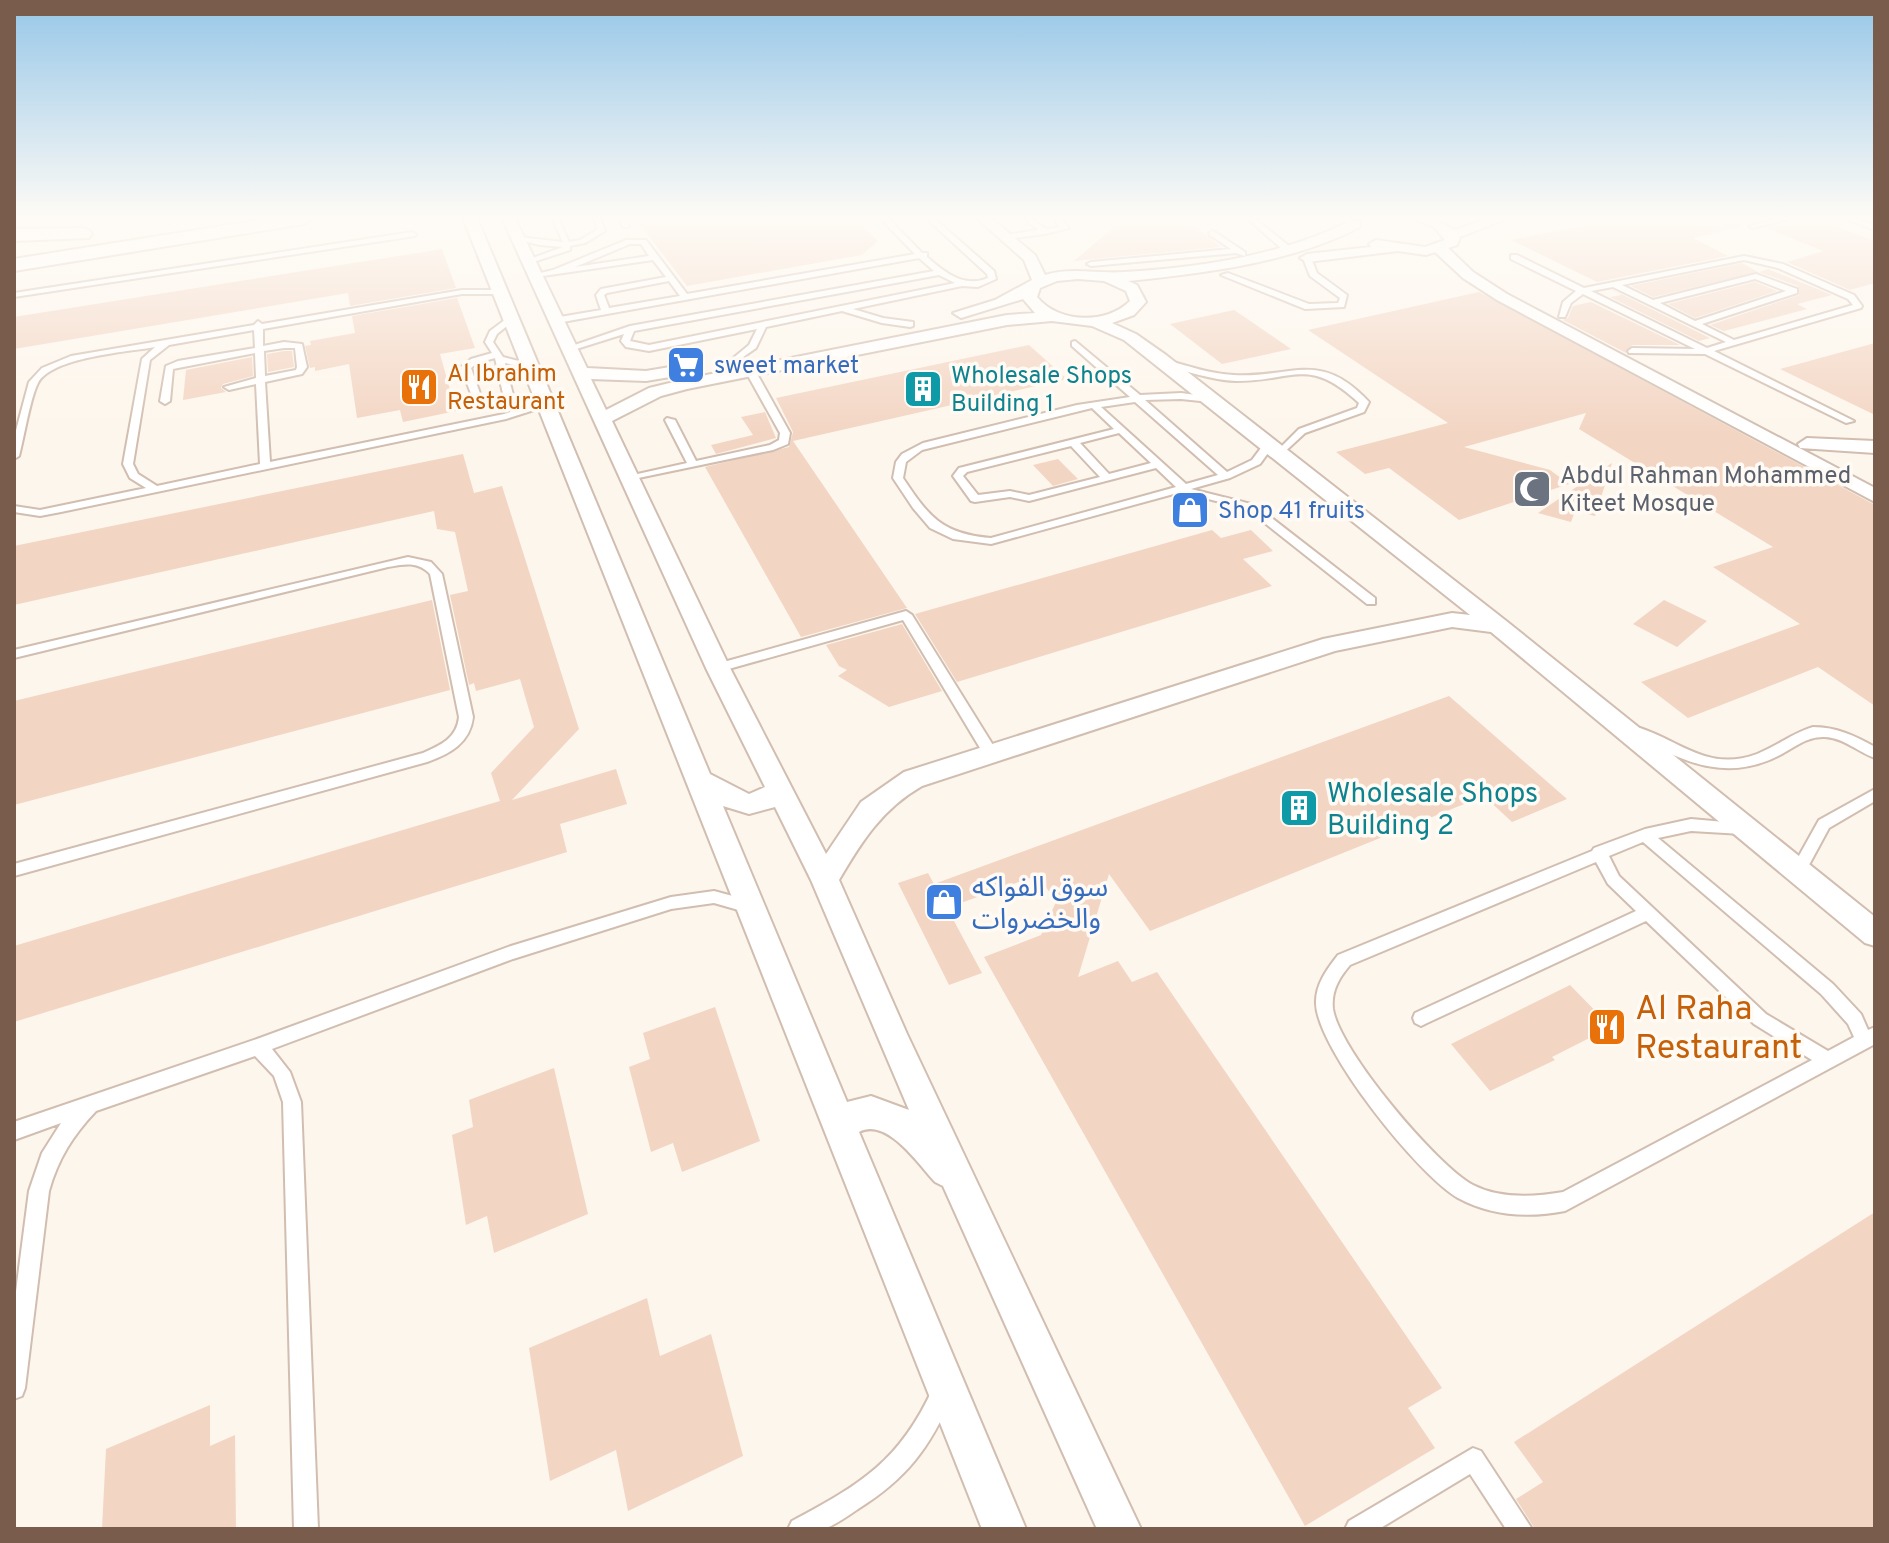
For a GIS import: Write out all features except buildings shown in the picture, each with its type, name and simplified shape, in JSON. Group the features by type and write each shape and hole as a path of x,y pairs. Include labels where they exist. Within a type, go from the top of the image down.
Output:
{"street":[{"path":"502,290 1004,1529"},
{"path":"544,290 628,479 718,668 825,880 958,1181 1119,1529"},
{"path":"576,361 646,376 989,307 1025,290"},
{"path":"1034,290 1032,304 1054,316"},
{"path":"1133,290 1138,302"},
{"path":"1093,321 1123,315 1138,302 1165,290"},
{"path":"1491,290 1875,496"},
{"path":"1521,290 1875,481"},
{"path":"602,419 655,392 1007,320 1054,316 1093,321 1130,337 1166,363 1497,625 1875,934"},
{"path":"1807,444 1875,447"},
{"path":"825,880 869,808 889,791 991,754 1342,641 1452,620 1497,625"},
{"path":"700,781 731,799 751,805 771,798 778,790"},
{"path":"841,1125 864,1110 879,1110 891,1115 958,1181"}],"lane":[{"path":"14,295 47,290"},
{"path":"606,313 600,295 612,290"},
{"path":"615,290 624,310"},
{"path":"680,290 686,298"},
{"path":"557,320 730,290"},
{"path":"576,361 630,329 842,290"},
{"path":"630,329 625,341 629,345 649,348 935,290"},
{"path":"1264,290 1308,307 1341,305 1344,297 1335,290"},
{"path":"1562,315 1567,302 1586,290"},
{"path":"1626,290 1734,343"},
{"path":"1652,303 1702,290"},
{"path":"1694,324 1794,291 1791,290"},
{"path":"1632,351 1702,352 1855,310 1856,302 1831,290"},
{"path":"1581,291 1849,421"},
{"path":"14,456 34,382 45,370 87,354 181,337 462,292 508,305 489,338 498,357 509,399 492,406 479,405 466,367 474,361 498,357 533,366"},
{"path":"843,309 910,324"},
{"path":"258,324 265,467"},
{"path":"736,359 753,346 763,325"},
{"path":"156,490 134,476 128,464 145,364 153,351 181,337"},
{"path":"1075,344 1226,476"},
{"path":"165,401 172,366 296,345 302,367 295,374 229,387"},
{"path":"1166,363 1234,378 1312,369 1328,375 1364,402 1361,410 1302,431 1256,462 1226,476 1010,537 971,541 935,529 898,478 897,468 901,459 926,445 1139,398 1174,394 1210,399"},
{"path":"628,479 784,442 785,433 751,372"},
{"path":"14,509 40,513 506,416 531,408 544,396"},
{"path":"1096,407 1183,490 1251,507 1371,601"},
{"path":"670,420 693,465"},
{"path":"1120,430 963,470 958,476 972,497 979,499 1010,494 1034,497 1157,465"},
{"path":"1073,442 1107,478"},
{"path":"14,654 388,564 420,561 431,566 436,574 466,717 466,727 459,738 427,757 14,870"},
{"path":"718,668 906,615 991,754"},
{"path":"1604,714 1681,755 1707,763 1733,764 1753,759 1818,729 1840,732 1875,753"},
{"path":"1798,872 1824,824 1875,794"},
{"path":"1645,835 1827,989 1870,1038 1565,1201 1534,1208 1499,1204 1463,1190 1431,1167 1407,1140 1337,1037 1326,1015 1325,993 1331,974 1344,960 1645,835 1691,825 1743,828"},
{"path":"1599,852 1613,880 1760,1019 1826,1059"},
{"path":"14,1131 257,1047 511,953 671,903 714,897 753,908"},
{"path":"1421,1018 1647,913"},
{"path":"257,1047 281,1069 292,1102 306,1529"},
{"path":"14,1388 39,1191 49,1159 71,1124 92,1102"},
{"path":"800,1529 883,1482 911,1454 932,1421 945,1384"},
{"path":"1357,1529 1473,1459 1520,1529"}],"place":[{"name":"sweet market","path":"686,365"},
{"name":"Al Ibrahim Restaurant","path":"419,387"},
{"name":"Wholesale Shops Building 1","path":"923,389"},
{"name":"Abdul Rahman Mohammed Kiteet Mosque","path":"1532,489"},
{"name":"Shop 41 fruits","path":"1190,510"},
{"name":"Wholesale Shops Building 2","path":"1299,808"},
{"name":"سوق الفواكه والخضروات","path":"944,902"},
{"name":"Al Raha Restaurant","path":"1607,1027"}]}
